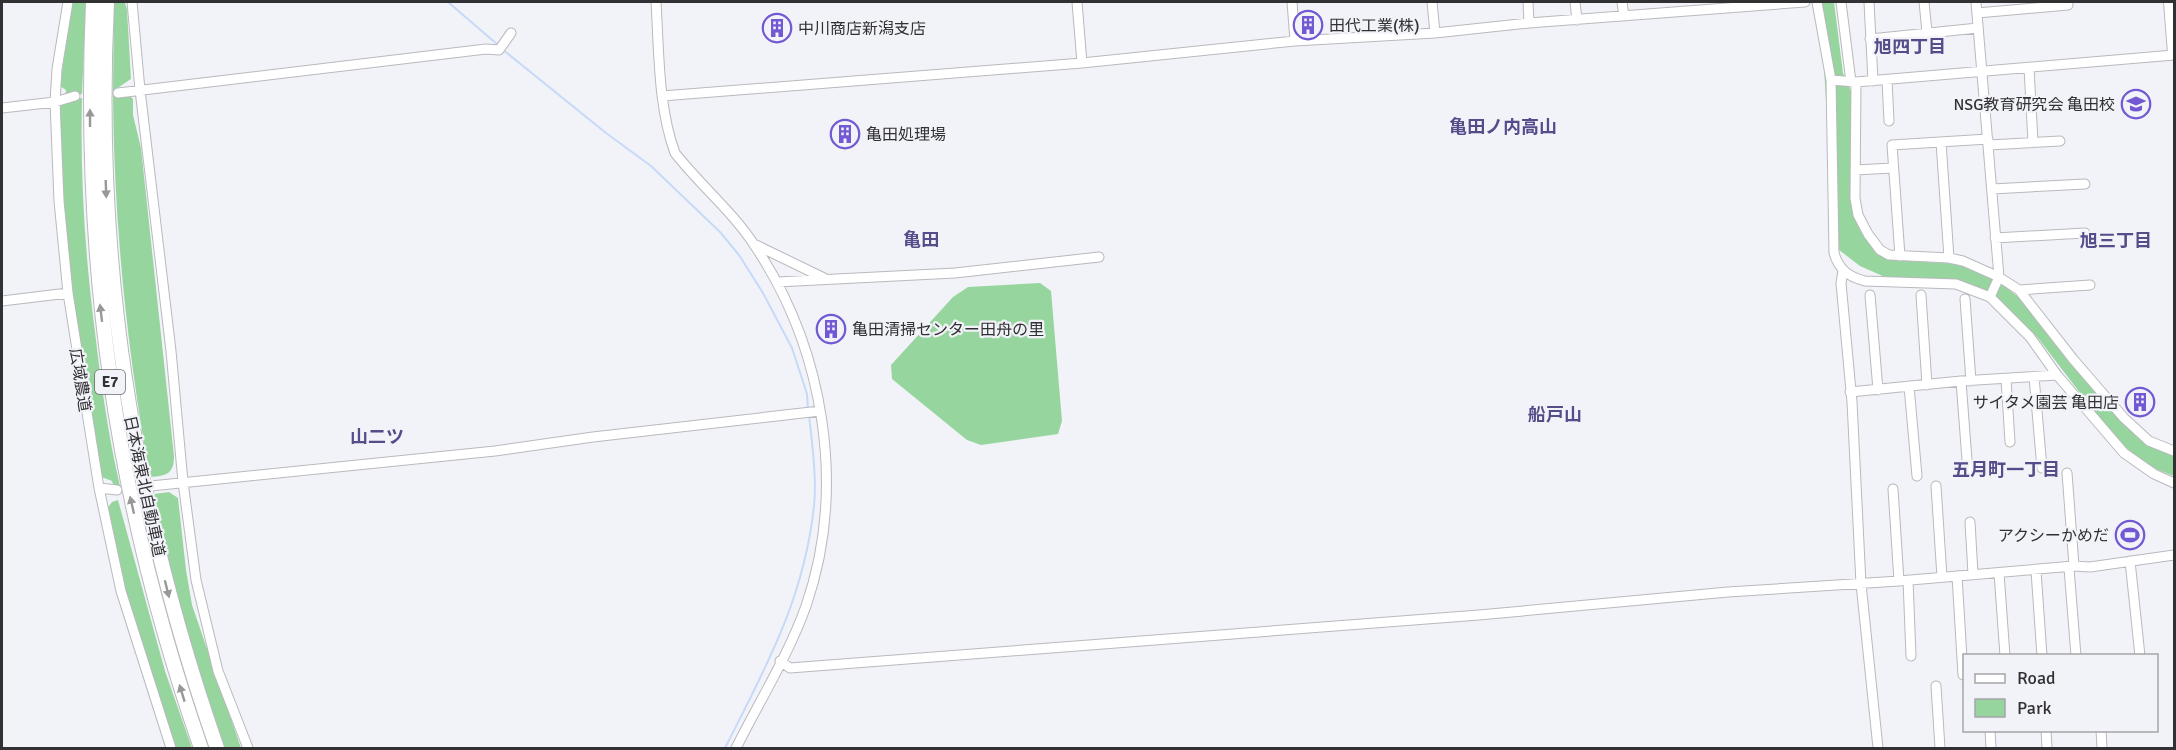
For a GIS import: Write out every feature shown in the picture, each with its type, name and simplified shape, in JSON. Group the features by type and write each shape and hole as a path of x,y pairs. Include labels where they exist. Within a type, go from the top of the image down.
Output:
{"highway":[{"name":"日本海東北自動車道","path":"100,3 90,154 97,276 107,362 120,444 140,542 170,653 201,748"},
{"name":"日本海東北自動車道","path":"100,3 109,244 120,352 133,434 157,549 184,649 217,748"}],"main road":[{"path":"2170,2 2175,54"}],"street":[{"name":"広域農道","path":"68,2 62,27 55,102 59,201 68,293 99,488 121,591 171,748"},
{"path":"132,2 183,482 196,580 218,671 248,748"},
{"path":"656,2 662,96 669,137 675,153 754,244 777,282 803,340 818,412 827,480 819,553 806,606 736,748"},
{"path":"1077,2 1082,63"},
{"path":"1292,2 1295,41"},
{"path":"1432,2 1435,33"},
{"path":"1528,2 1530,24"},
{"path":"1575,2 1577,20"},
{"path":"1622,2 1624,16"},
{"path":"1664,2 1665,13"},
{"path":"662,96 1082,63 1295,41 1435,33 1771,3 1805,2"},
{"path":"1817,2 1831,80 1834,253 1837,263 1843,271 1854,278 1865,281 1956,284 1990,297 2030,337 2057,375 2124,453 2154,474 2175,483"},
{"path":"1840,2 1854,82 1855,198 1858,215 1868,234 1880,250 1889,255 1949,258 1963,261 1999,277 2019,290 2073,359 2124,418 2149,441 2175,451"},
{"path":"1869,2 1873,81"},
{"path":"1924,2 1927,32"},
{"path":"1976,2 1999,277 1990,297"},
{"path":"1977,13 2068,5"},
{"path":"1870,39 1978,28"},
{"path":"118,93 486,49 499,50 511,33"},
{"path":"1831,80 1854,82 1887,80 2175,54"},
{"path":"2029,68 2033,142"},
{"path":"1887,80 1889,121"},
{"path":"2,108 55,102 75,96"},
{"path":"1900,256 1892,146 1941,142 2060,141"},
{"path":"1941,142 1949,258"},
{"path":"1855,170 1893,168"},
{"path":"1992,189 2085,184"},
{"path":"1995,238 2085,232"},
{"path":"754,244 826,279"},
{"path":"777,282 955,273 1099,257"},
{"path":"1843,271 1841,283 1862,565 1861,584 1878,748"},
{"path":"2019,290 2090,285"},
{"path":"2,301 68,293"},
{"path":"1870,295 1878,390"},
{"path":"1921,295 1927,385"},
{"path":"1965,299 1968,473"},
{"path":"1850,392 2057,375"},
{"path":"2034,377 2042,468"},
{"path":"2006,378 2010,442"},
{"path":"1910,386 1917,476"},
{"path":"150,486 495,451 593,437 818,412"},
{"path":"2067,473 2076,654"},
{"path":"1936,486 1942,577"},
{"path":"99,488 117,490"},
{"path":"1893,489 1911,656"},
{"path":"1970,522 1973,574"},
{"path":"780,661 790,668 1479,615 1728,592 2090,567 2175,555"},
{"path":"2130,561 2140,654"},
{"path":"2036,571 2042,654"},
{"path":"1999,573 2005,654"},
{"path":"1957,576 1963,661"},
{"path":"1936,686 1940,748"},
{"path":"1990,732 1991,748"},
{"path":"2046,732 2047,748"},
{"path":"2101,732 2102,748"}],"green space":[{"path":"72,2 86,2 82,94 65,97 66,90 58,85 58,79 62,72"},
{"path":"114,2 125,3 127,10 131,79 113,91"},
{"path":"1820,2 1834,2 1843,73 1852,93 1857,222 1873,249 1892,260 1960,264 2002,284 2023,301 2105,402 2174,455 2174,476 2138,459 2110,432 2038,338 1998,298 1951,280 1885,277 1860,266 1830,243 1831,183"},
{"path":"129,95 133,99 133,115 141,148 174,456 174,462 168,473 150,477 128,335 116,192 113,96"},
{"path":"82,98 86,245 102,390 120,486 114,487 112,481 99,476 63,231 66,223 61,204 63,195 57,115 61,104 68,100"},
{"path":"1040,283 1051,291 1062,421 1058,434 981,445 967,440 892,379 891,365 953,297 968,287"},
{"path":"169,492 178,498 192,605 241,748 225,748 193,653 173,580 154,494"},
{"path":"118,500 165,671 192,748 173,748 121,579 106,510 112,502"}],"waterway":[{"path":"448,2 498,45"},
{"path":"502,49 606,133 651,166 720,232 739,255 763,293 792,348 807,394 808,410"},
{"path":"725,748 769,660 802,572 815,496 809,415"}],"place":[{"name":"田代工業(株)","path":"1308,25"},
{"name":"中川商店新潟支店","path":"777,28"},
{"name":"NSG教育研究会 亀田校","path":"2136,104"},
{"name":"亀田処理場","path":"845,134"},
{"name":"亀田清掃センター田舟の里","path":"831,329"},
{"name":"サイタメ園芸 亀田店","path":"2140,402"},
{"name":"アクシーかめだ","path":"2130,535"}],"district":[{"name":"旭四丁目","path":"1910,47"},
{"name":"亀田ノ内高山","path":"1503,127"},
{"name":"亀田","path":"921,240"},
{"name":"旭三丁目","path":"2116,241"},
{"name":"船戸山","path":"1555,415"},
{"name":"山二ツ","path":"377,437"},
{"name":"五月町一丁目","path":"2006,470"}]}
